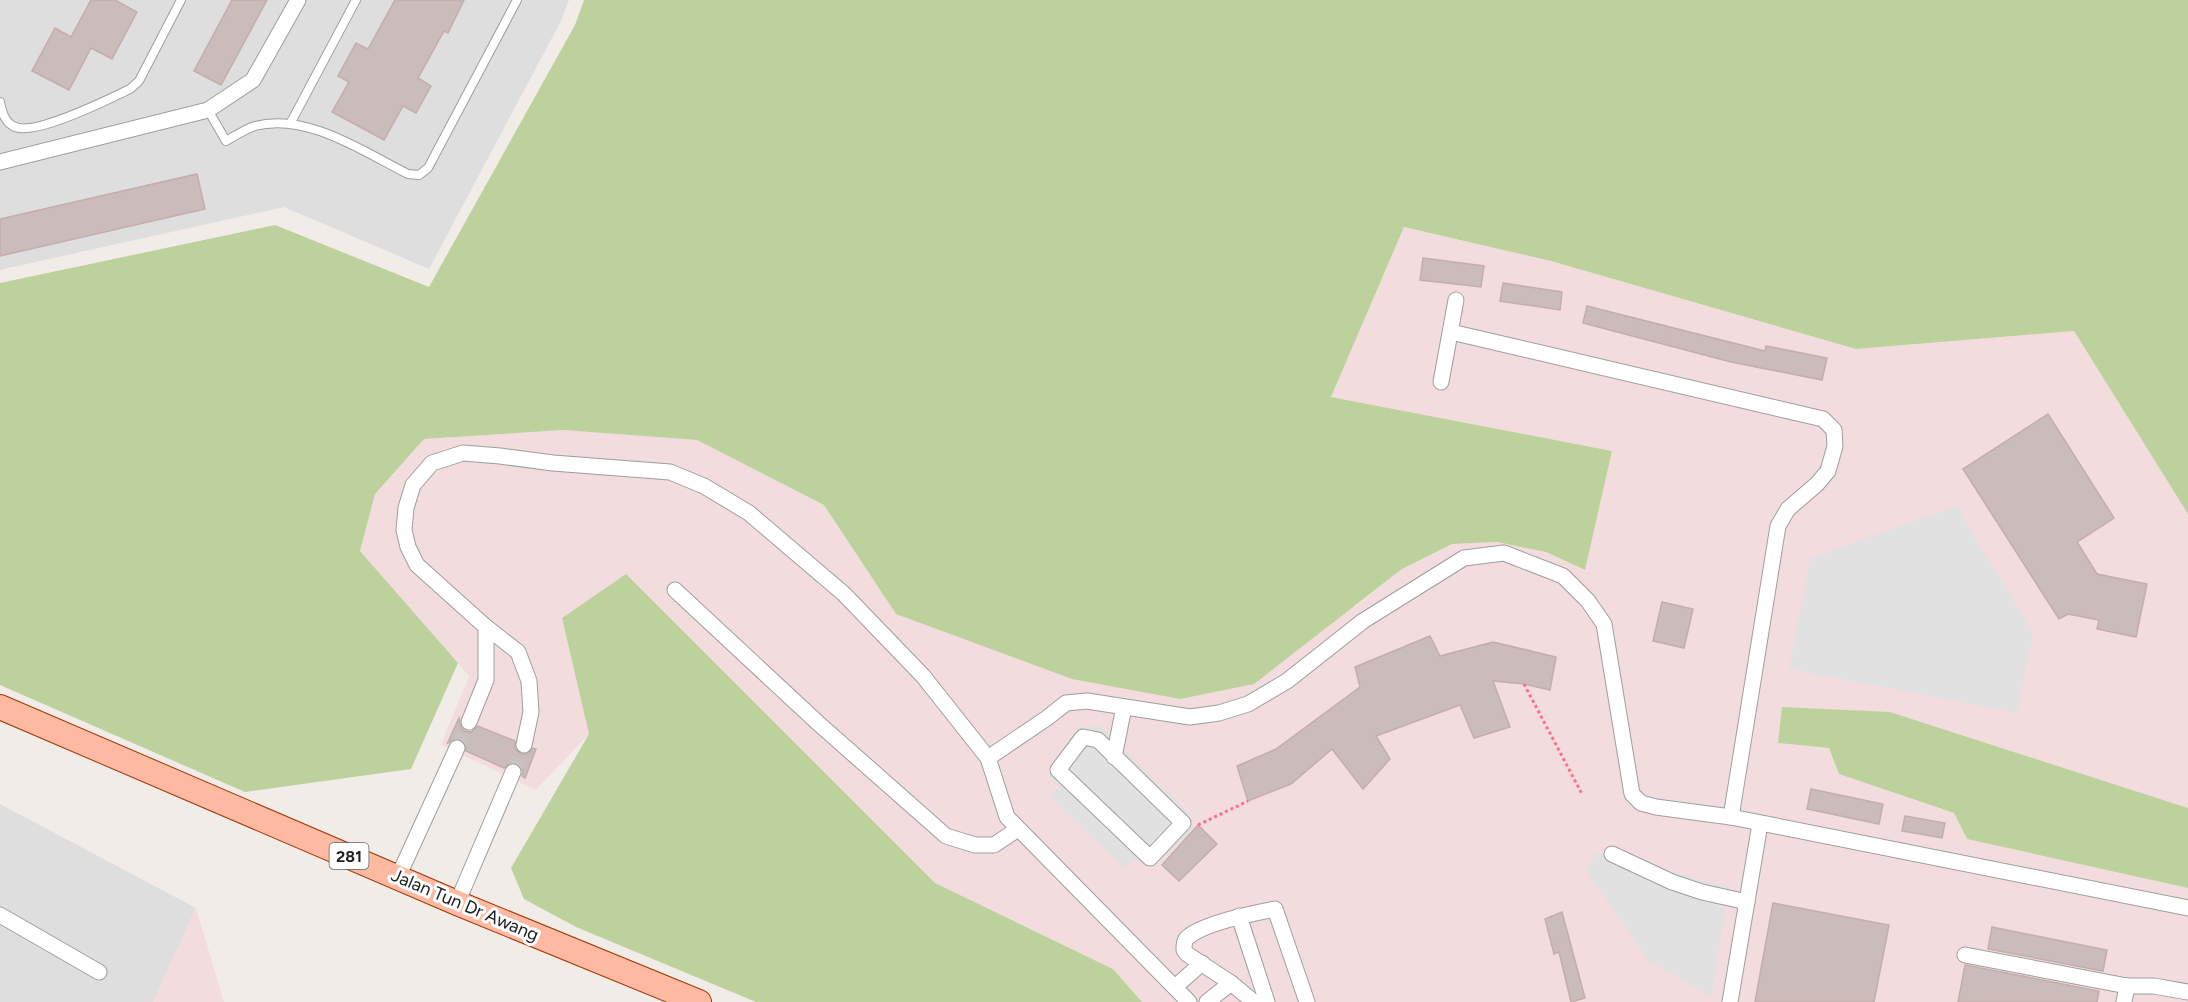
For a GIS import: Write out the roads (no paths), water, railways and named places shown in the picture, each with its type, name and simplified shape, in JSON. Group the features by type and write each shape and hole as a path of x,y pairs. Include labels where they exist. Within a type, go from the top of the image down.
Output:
{"main road":[{"name":"Jalan Tun Dr Awang","path":"0,707 457,903 699,1002"}],"street":[{"path":"0,162 208,110 253,80 298,0"},
{"path":"1441,382 1456,300"},
{"path":"1451,332 1823,419 1834,430 1835,446 1828,471 1817,484 1788,509 1778,525 1731,817"},
{"path":"524,745 531,712 529,681 518,652 486,627 417,565 408,547 404,530 406,508 413,485 432,463 463,453 670,472 705,486 749,513 844,594 923,676 988,758 1007,817 1189,1002"},
{"path":"988,758 1066,703 1087,701 1190,717 1219,713 1248,704 1287,681 1363,621 1464,558 1504,553 1563,576 1588,601 1604,624 1632,794 1641,803 1731,817 2188,908"},
{"path":"675,590 818,723 946,836 969,843 994,845 1018,829"},
{"path":"469,722 486,680 486,627"},
{"path":"1114,756 1124,707"},
{"path":"1083,737 1098,741 1114,756 1183,823 1150,858 1058,770 1083,737"},
{"path":"398,877 457,748"},
{"path":"457,903 513,772"},
{"path":"1730,1002 1760,824"},
{"path":"1612,854 1672,882 1702,892 1747,902"},
{"path":"1254,1002 1184,950 1184,943 1188,937 1239,916 1275,909 1307,1002"},
{"path":"0,915 99,972"},
{"path":"1239,916 1267,1002"},
{"path":"1965,955 2127,986 2154,986 2188,992"},
{"path":"1175,987 1202,963"},
{"path":"1207,1002 1231,983"},
{"path":"2124,1002 2127,986"}],"lane":[{"path":"0,102 3,115 12,126 22,129 53,123 130,89 139,81 181,0"},
{"path":"290,124 356,0"},
{"path":"208,110 226,141 253,127 276,122 290,124 320,130 408,174 419,175 428,168 517,0"}],"tunnel":[{"path":"457,748 469,722"},
{"path":"513,772 524,745"}]}
